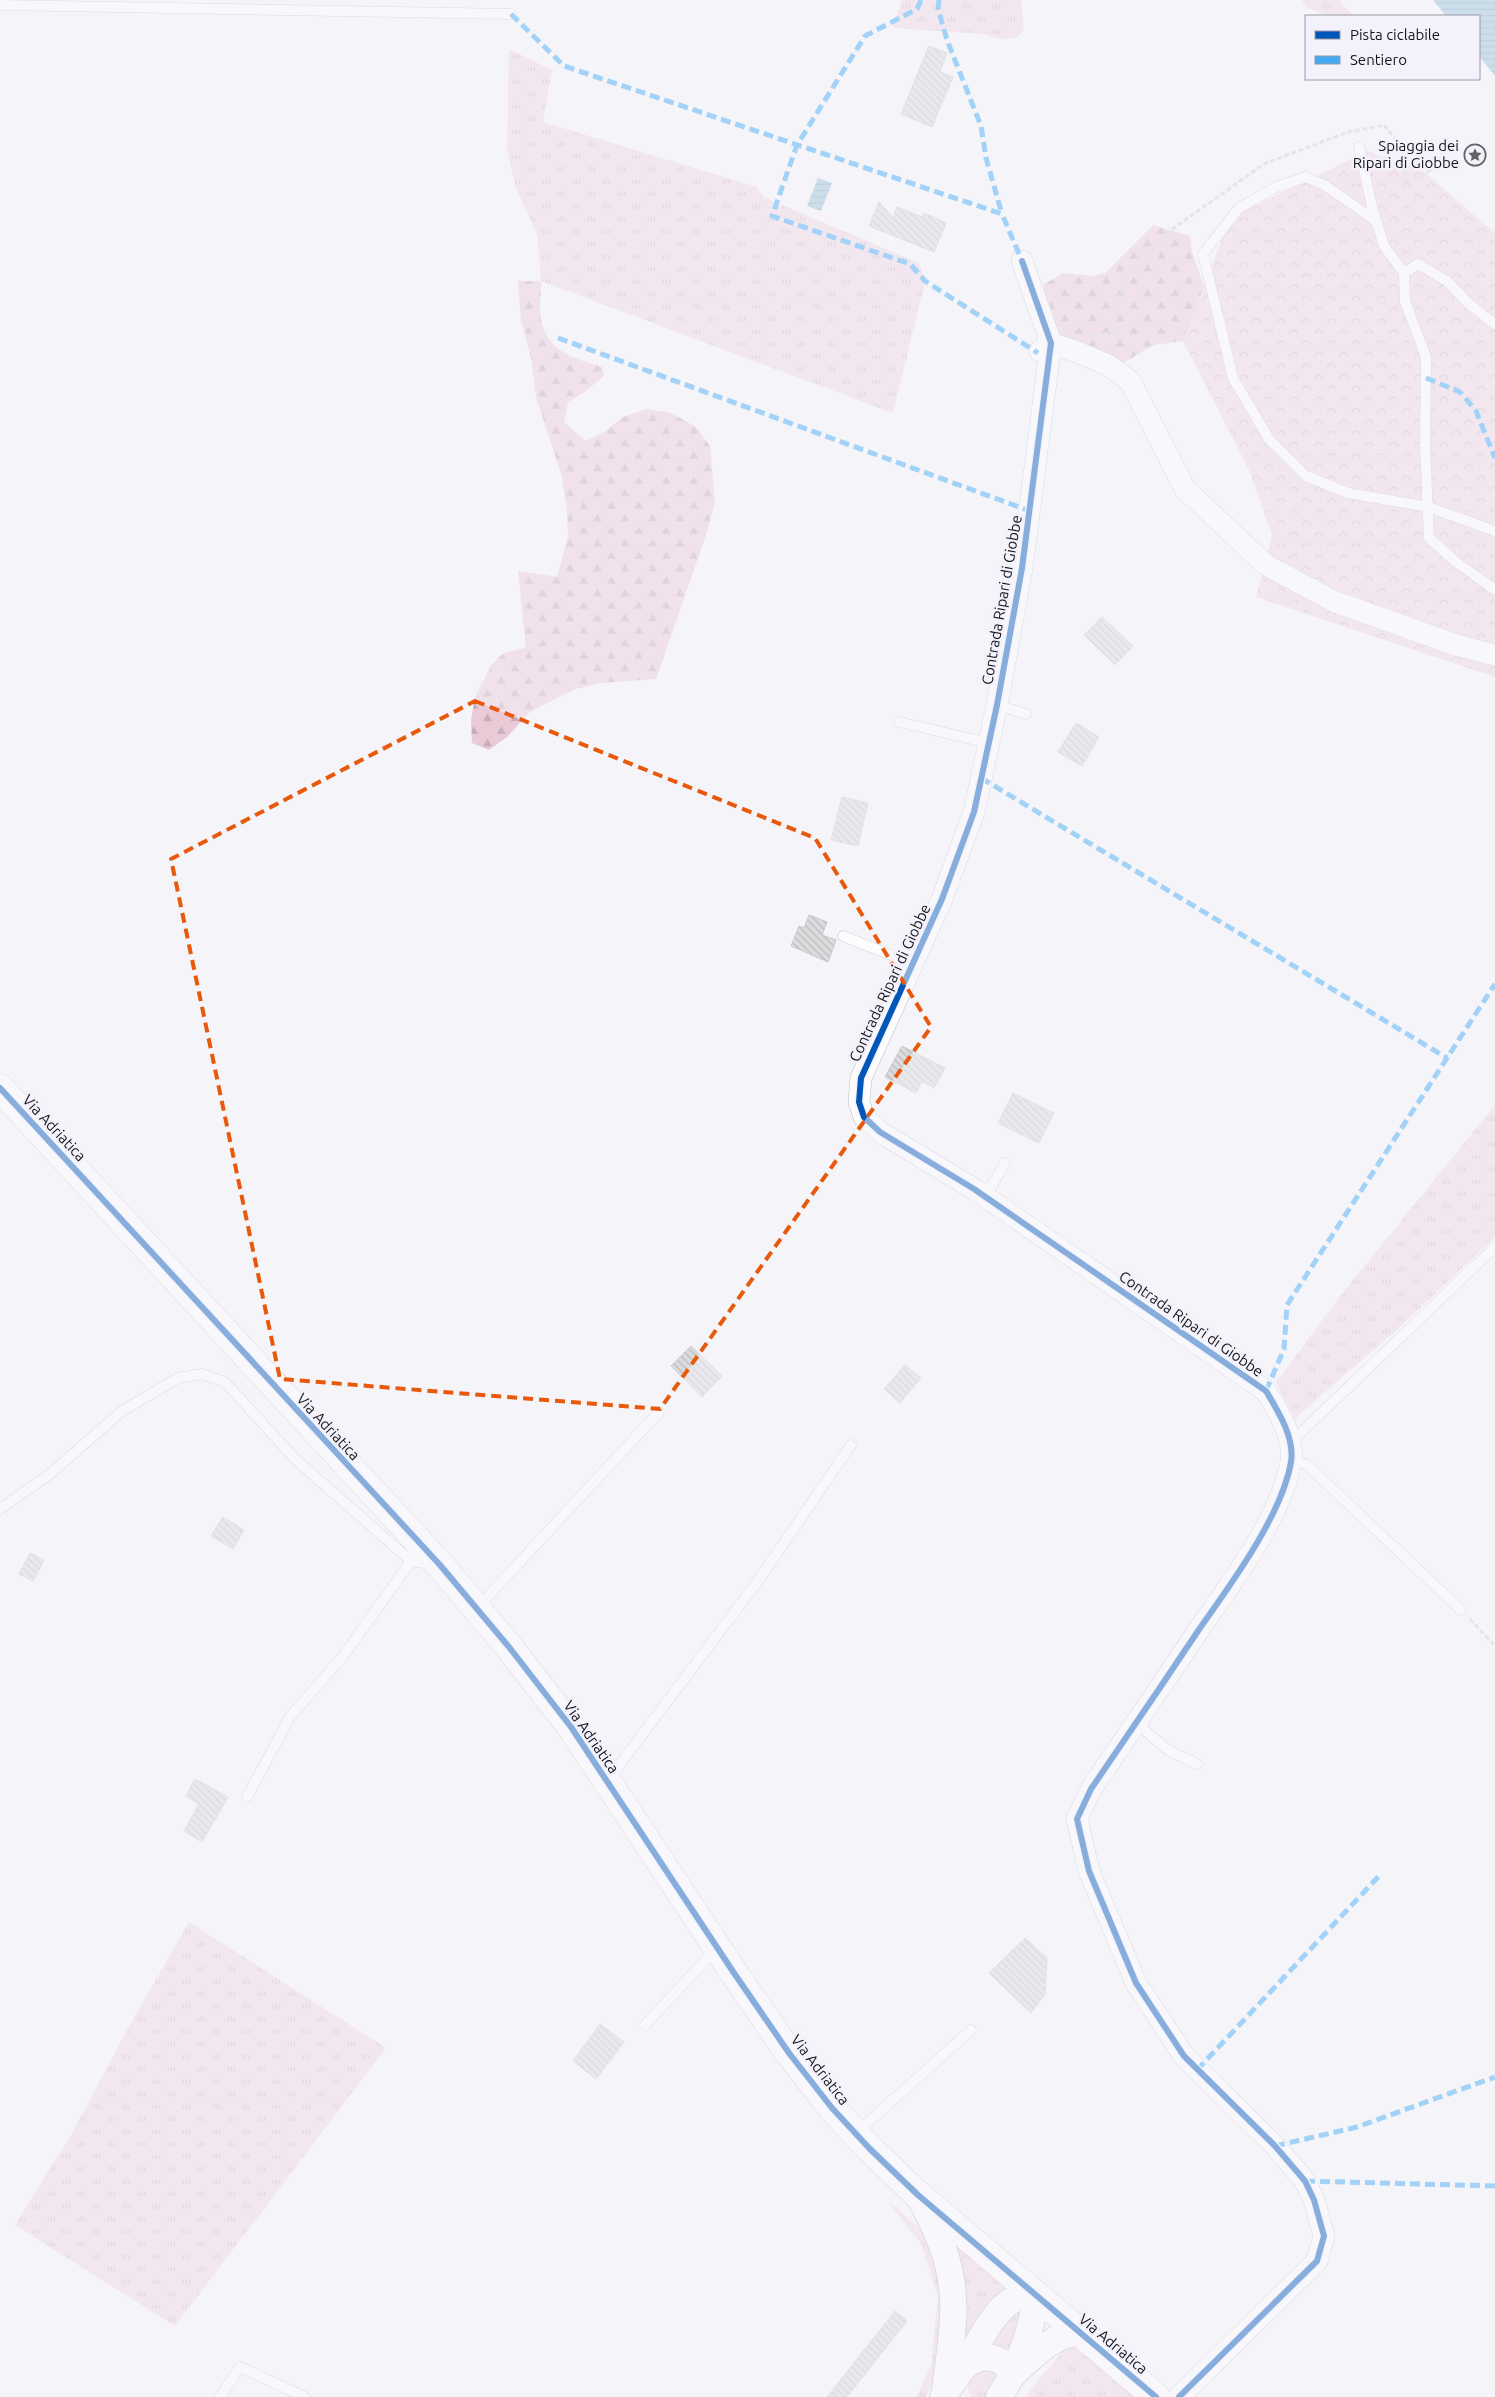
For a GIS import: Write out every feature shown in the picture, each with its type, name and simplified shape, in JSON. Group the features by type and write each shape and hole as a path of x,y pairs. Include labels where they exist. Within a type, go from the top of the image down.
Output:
{"main road":[{"name":"Via Adriatica","path":"0,1088 440,1566 477,1609 571,1727 789,2053 832,2108 918,2195 1156,2397"}],"street":[{"name":"Contrada Ripari di Giobbe","path":"1022,261 1044,348 1022,568 997,705 974,812 942,899 861,1078 859,1102 864,1117 880,1132 985,1197 1266,1391 1278,1411 1291,1452"},
{"path":"1044,348 1077,352 1108,366 1130,381 1185,489 1266,566 1333,601 1456,645 1495,655"},
{"path":"1179,2397 1317,2261 1324,2236 1314,2200 1305,2181 1275,2146 1184,2056 1136,1983 1089,1871 1077,1819 1091,1789 1254,1548 1284,1488 1291,1452"},
{"path":"918,2195 942,2243 951,2277 953,2299 952,2326 944,2397"},
{"path":"944,2397 994,2319 1006,2304 1024,2293 1034,2294 1033,2313 1013,2374 1000,2397"},
{"path":"1013,2374 1049,2344 1071,2332 1080,2333"},
{"path":"965,2366 979,2358 995,2358 1008,2367 1013,2374"}],"lane":[{"path":"0,5 511,14"},
{"path":"1359,147 1376,221 1384,246 1404,274 1405,301 1426,357 1425,445 1429,538 1456,562 1495,590"},
{"path":"1376,221 1326,186 1306,177 1276,187 1239,208 1203,254 1233,378 1269,439 1306,476 1348,493 1428,507 1495,531"},
{"path":"1404,274 1418,264 1448,281 1467,302 1495,324"},
{"path":"997,705 1026,714"},
{"path":"899,722 989,744"},
{"path":"843,936 914,964"},
{"path":"985,1197 1005,1163"},
{"path":"1461,1610 1291,1452 1495,1247"},
{"path":"0,1509 50,1474 122,1411 178,1378 202,1374 225,1382 295,1459 411,1561 440,1566"},
{"path":"477,1609 659,1412"},
{"path":"607,1782 758,1581 851,1445"},
{"path":"247,1797 290,1716 344,1655 411,1561"},
{"path":"1136,1723 1168,1750 1197,1764"},
{"path":"645,2025 718,1948"},
{"path":"855,2133 971,2030"},
{"path":"220,2397 240,2367 305,2397"}],"path":[{"path":"1461,1610 1495,1646"}],"highlighted area":[{"path":"475,701 815,838 931,1027 660,1409 280,1379 171,859"}],"green space":[{"path":"902,0 1021,0 1024,29 1017,38 1001,39 983,34 893,28"},
{"path":"1302,0 1339,0 1352,15 1325,15 1306,7"},
{"path":"509,49 552,70 543,122 757,187 763,197 919,263 925,281 893,413 541,281 537,234 516,189 507,149"},
{"path":"1368,151 1423,171 1495,233 1495,677 1256,597 1272,535 1250,472 1183,341 1230,218"},
{"path":"1153,225 1190,236 1192,252 1204,287 1183,341 1154,345 1123,363 1055,335 1042,308 1044,284 1064,273 1093,276 1105,273"},
{"path":"518,281 541,281 540,308 542,325 553,344 570,356 602,367 604,376 586,391 568,402 564,422 586,441 604,432 623,417 647,409 671,413 696,427 710,446 715,502 707,532 656,679 600,683 572,690 530,712 507,737 489,750 472,743 471,720 475,697 492,664 504,653 526,648 518,571 557,577 568,537 567,510 562,477 536,397 531,358 521,319"},
{"path":"1495,1105 1495,1237 1399,1328 1294,1419 1276,1382 1341,1295"},
{"path":"189,1922 386,2048 175,2326 15,2225 71,2135 126,2032"},
{"path":"888,2201 923,2231 946,2279 945,2323 932,2383 926,2397 917,2397 931,2365 938,2297 921,2244"},
{"path":"951,2240 1008,2287 964,2352"},
{"path":"1017,2310 1022,2310 1009,2352 990,2346 1005,2322"},
{"path":"1071,2341 1136,2397 1029,2397 1026,2395"},
{"path":"986,2369 1001,2371 988,2397 971,2397 968,2386 970,2378 976,2372"}],"water":[{"path":"1433,0 1495,0 1495,76 1480,57 1480,15 1445,15"},
{"path":"818,178 832,183 821,211 807,206"}],"building":[{"path":"929,46 947,53 940,72 953,77 932,127 901,114"},
{"path":"879,202 893,218 897,207 922,217 924,213 946,223 934,252 869,226"},
{"path":"1102,617 1133,646 1115,665 1084,635"},
{"path":"1076,723 1099,737 1082,766 1058,752"},
{"path":"842,797 868,803 858,846 831,840"},
{"path":"809,915 827,922 822,935 836,940 828,962 791,946 799,926 804,928"},
{"path":"902,1046 945,1068 934,1088 922,1081 916,1093 885,1077"},
{"path":"1013,1093 1054,1113 1039,1143 998,1123"},
{"path":"691,1346 722,1376 702,1397 671,1366"},
{"path":"905,1365 921,1378 900,1403 884,1389"},
{"path":"223,1517 244,1530 233,1549 211,1536"},
{"path":"30,1553 44,1560 33,1581 19,1574"},
{"path":"195,1779 228,1797 202,1842 184,1831 199,1804 186,1796"},
{"path":"1025,1938 1047,1958 1045,1994 1031,2013 989,1973"},
{"path":"600,2024 624,2042 596,2079 573,2061"},
{"path":"895,2311 907,2321 847,2397 827,2397"}],"marked path":[{"path":"921,0 917,9 865,36 797,145 772,216 910,264 925,281 1038,353"},
{"path":"939,0 938,9 947,40 981,126 986,158 1002,214"},
{"path":"511,14 564,66 1002,214 1022,261"},
{"path":"558,338 1030,511"},
{"path":"1426,378 1460,392 1476,411 1495,458"},
{"path":"981,778 1447,1058"},
{"path":"1266,1391 1284,1349 1287,1305 1495,984"},
{"path":"1197,2070 1379,1876"},
{"path":"1275,2146 1357,2127 1495,2077"},
{"path":"1305,2181 1495,2186"}],"cycle path":[{"path":"1022,261 1051,343 1022,568 997,705 974,812 942,899 861,1078 859,1102 864,1117 880,1132 974,1189 1266,1391 1276,1407 1288,1434 1292,1453 1286,1483 1254,1548 1091,1789 1077,1819 1089,1871 1136,1983 1184,2056 1275,2146 1305,2181 1314,2200 1324,2236 1317,2261 1179,2397"},
{"path":"0,1088 440,1565 509,1647 571,1727 734,1973 789,2053 832,2108 870,2149 918,2195 1156,2397"}],"place":[{"name":"Spiaggia dei Ripari di Giobbe","path":"1475,155"}]}
